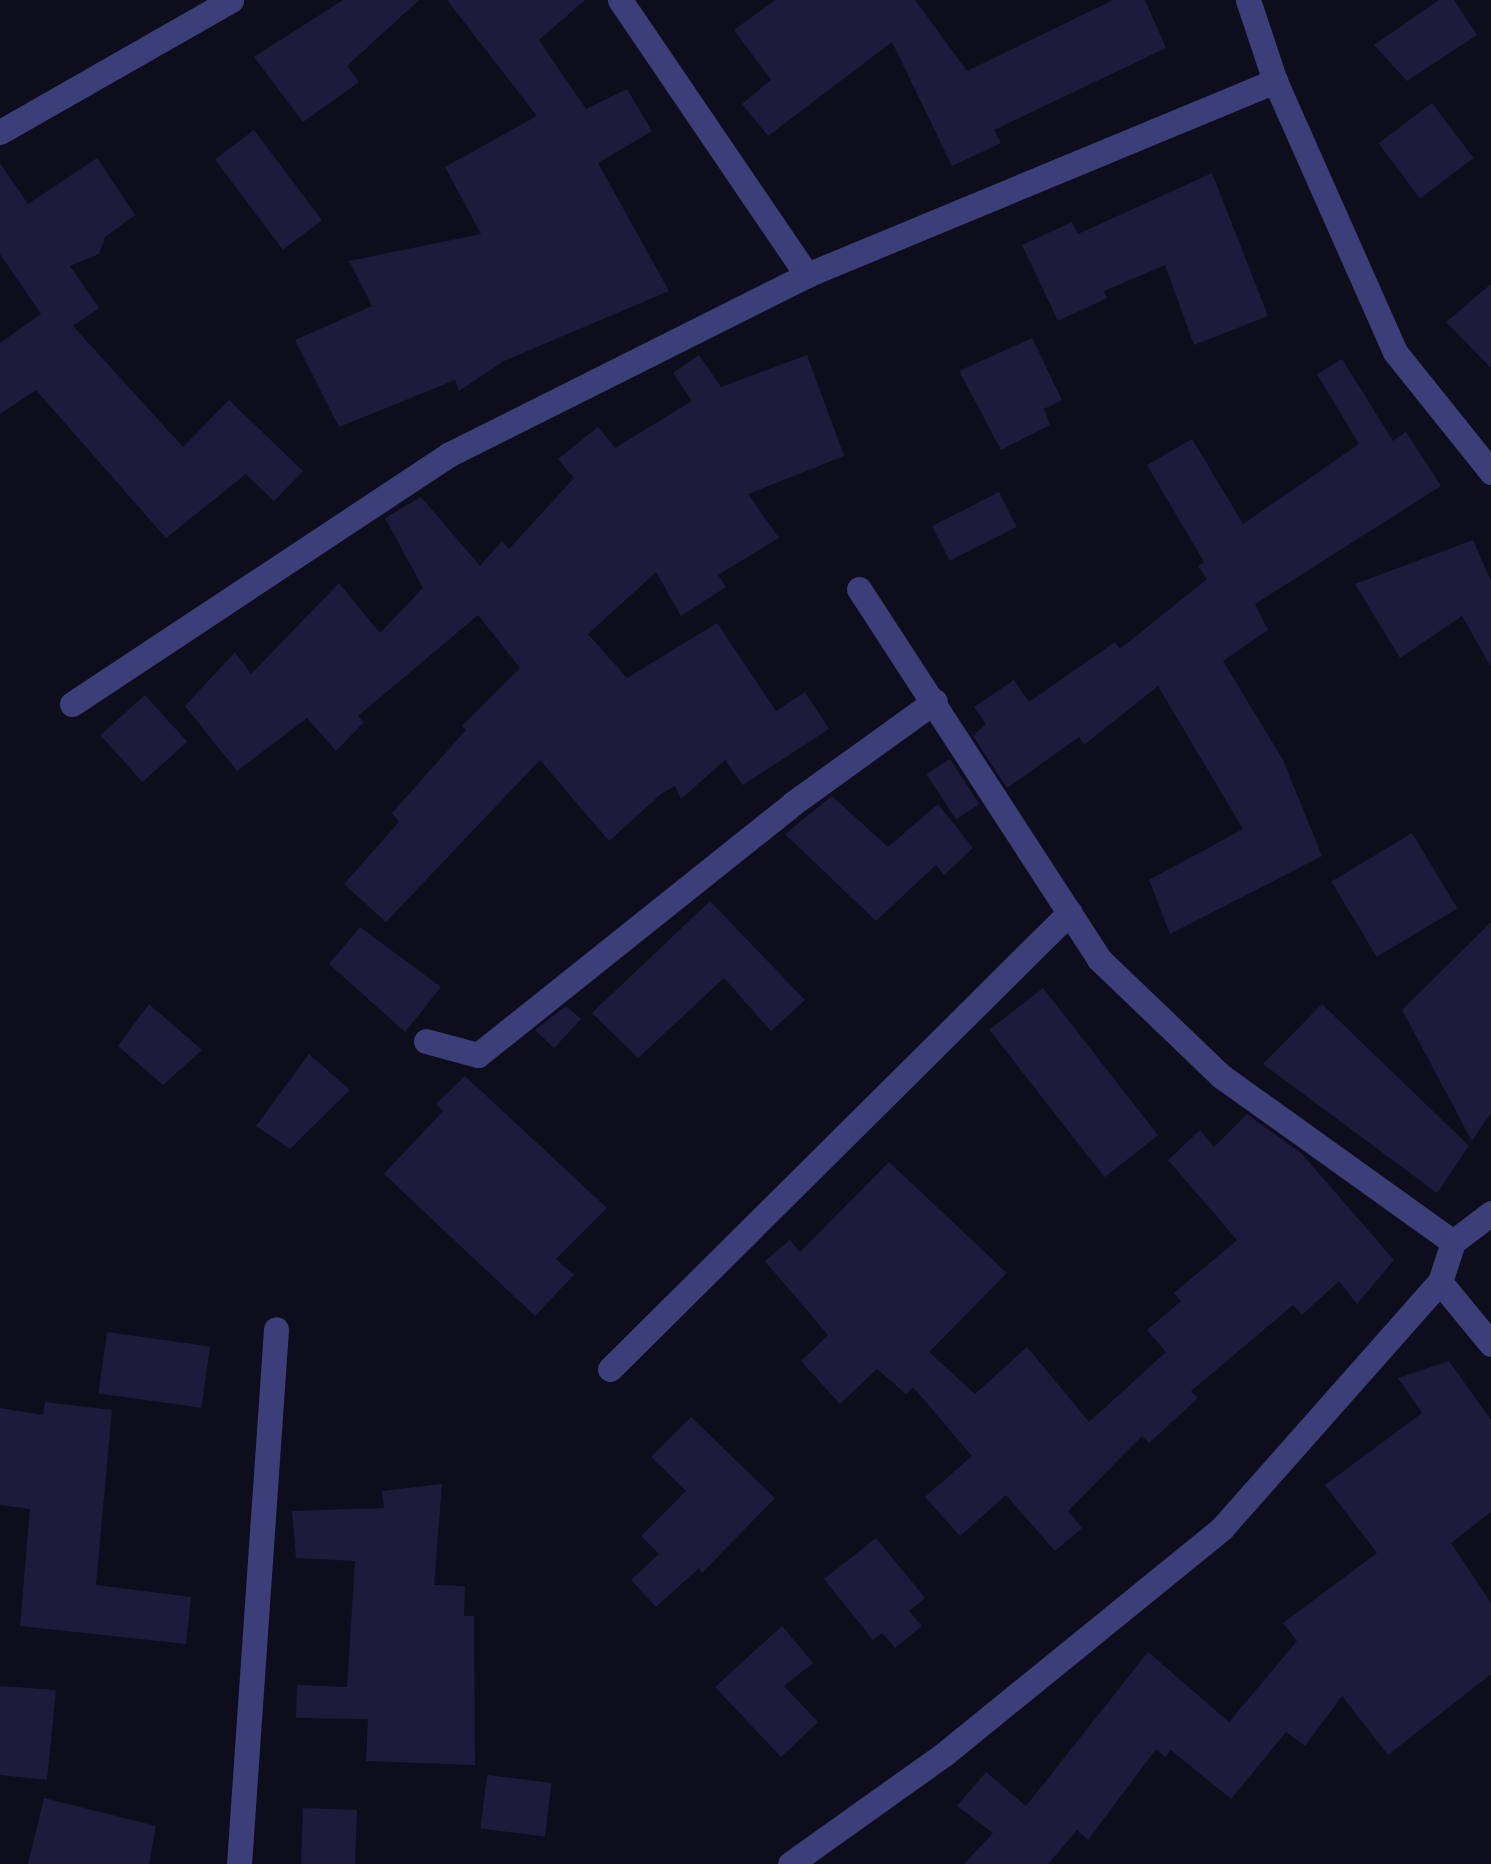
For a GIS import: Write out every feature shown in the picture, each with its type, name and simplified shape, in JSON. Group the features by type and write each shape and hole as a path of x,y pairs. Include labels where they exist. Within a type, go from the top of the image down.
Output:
{"street":[{"path":"0,132 231,0"},
{"path":"620,0 806,275"},
{"path":"1248,0 1275,81 1395,352 1491,472"},
{"path":"72,704 450,454 806,275 1275,81"},
{"path":"859,589 1100,959 1221,1076 1453,1242"},
{"path":"426,1041 478,1055 762,828 935,701"},
{"path":"610,1370 1070,912"},
{"path":"790,1864 944,1755 1222,1528 1440,1282 1453,1242 1491,1213"},
{"path":"1440,1282 1491,1344"},
{"path":"239,1864 276,1329"}],"building":[{"path":"343,0 419,0 347,66 359,82 303,122 254,57"},
{"path":"447,0 585,0 539,40 586,109 627,89 652,131 598,163 669,291 504,361 459,391 455,380 339,427 295,340 372,306 349,261 481,234 445,167 537,116"},
{"path":"775,0 915,0 967,71 1113,0 1145,0 1166,48 994,130 1001,143 952,166 892,42 768,136 742,104 771,80 734,30"},
{"path":"1439,0 1454,0 1477,35 1407,81 1374,45"},
{"path":"1432,103 1474,158 1420,198 1378,143"},
{"path":"254,130 322,220 283,250 215,159"},
{"path":"97,158 135,215 105,237 99,254 70,266 99,308 73,326 183,447 229,400 303,471 274,501 246,474 166,538 36,390 0,414 0,343 41,314 0,254 0,163 28,204"},
{"path":"1212,173 1268,316 1194,345 1165,265 1104,291 1107,298 1058,321 1022,245 1072,222 1078,234"},
{"path":"1491,284 1491,368 1446,322"},
{"path":"1032,338 1062,400 1044,409 1050,425 1001,450 959,371"},
{"path":"699,355 721,387 807,355 844,456 748,494 779,538 718,575 726,587 681,616 656,572 588,634 627,678 717,623 776,711 805,692 829,729 743,785 725,760 681,799 675,786 661,794 609,841 540,760 386,922 344,884 399,822 392,813 466,730 462,726 520,668 478,615 358,716 364,722 336,751 307,718 237,771 185,706 235,652 251,674 339,583 380,633 423,588 385,518 421,497 480,566 502,541 509,549 574,478 558,459 598,427 615,448 692,401 673,373"},
{"path":"1342,359 1393,441 1406,432 1441,486 1255,604 1268,630 1223,661 1283,760 1322,856 1170,934 1149,880 1243,829 1158,686 1084,745 1079,737 1007,788 973,736 986,724 974,707 1014,680 1029,702 1115,642 1120,649 1207,579 1198,566 1204,562 1147,465 1192,439 1243,524 1359,444 1317,374"},
{"path":"999,492 1017,527 950,561 932,526"},
{"path":"1473,540 1491,581 1491,667 1462,616 1400,658 1355,584"},
{"path":"145,695 187,742 143,782 100,735"},
{"path":"950,759 979,804 956,820 927,774"},
{"path":"832,796 888,847 938,804 973,848 944,875 936,865 876,921 785,834"},
{"path":"1412,833 1457,908 1377,957 1331,881"},
{"path":"710,901 805,1000 771,1031 724,978 638,1058 592,1013"},
{"path":"1491,922 1491,1113 1472,1141 1402,1010"},
{"path":"360,927 441,987 405,1032 329,964"},
{"path":"1043,988 1158,1135 1105,1177 989,1030"},
{"path":"149,1004 202,1050 163,1085 118,1046"},
{"path":"1322,1004 1469,1146 1437,1193 1263,1064"},
{"path":"566,1006 581,1019 554,1048 535,1030"},
{"path":"309,1054 350,1090 290,1149 256,1126"},
{"path":"465,1076 607,1208 556,1259 574,1275 535,1316 384,1174 443,1111 436,1104"},
{"path":"1247,1114 1302,1154 1394,1260 1357,1304 1339,1281 1302,1315 1293,1305 1191,1391 1198,1398 1149,1443 1142,1436 1068,1511 1082,1528 1055,1551 1006,1495 960,1536 925,1497 972,1456 913,1387 906,1394 877,1369 840,1404 801,1361 828,1335 765,1261 790,1240 800,1252 889,1162 1007,1273 929,1352 975,1394 1027,1347 1089,1422 1166,1352 1147,1330 1181,1301 1174,1293 1237,1240 1168,1160 1200,1130 1214,1147"},
{"path":"107,1332 210,1346 201,1408 98,1393"},
{"path":"1449,1361 1491,1420 1491,1512 1451,1543 1491,1603 1491,1674 1388,1755 1342,1696 1305,1746 1286,1732 1231,1799 1171,1750 1165,1757 1156,1749 1088,1840 1077,1830 1048,1864 964,1864 993,1833 957,1806 986,1772 1026,1806 1148,1652 1229,1722 1297,1641 1283,1623 1377,1553 1325,1485 1422,1413 1398,1378"},
{"path":"45,1402 112,1410 96,1585 191,1597 186,1644 20,1626 30,1509 0,1505 0,1408 43,1415"},
{"path":"691,1417 775,1498 702,1573 699,1568 656,1607 631,1580 659,1554 641,1536 686,1491 651,1457"},
{"path":"442,1484 434,1585 465,1586 464,1616 474,1616 475,1765 366,1761 368,1719 296,1718 297,1685 347,1687 355,1561 296,1558 292,1511 384,1508 382,1491"},
{"path":"876,1538 925,1598 909,1611 922,1626 895,1648 882,1633 873,1640 824,1579"},
{"path":"782,1626 813,1663 784,1686 818,1722 781,1757 715,1687"},
{"path":"0,1686 56,1690 47,1780 0,1775"},
{"path":"487,1775 552,1783 545,1837 480,1829"},
{"path":"44,1798 156,1826 149,1864 28,1864"},
{"path":"303,1808 357,1810 355,1864 301,1864"}]}
